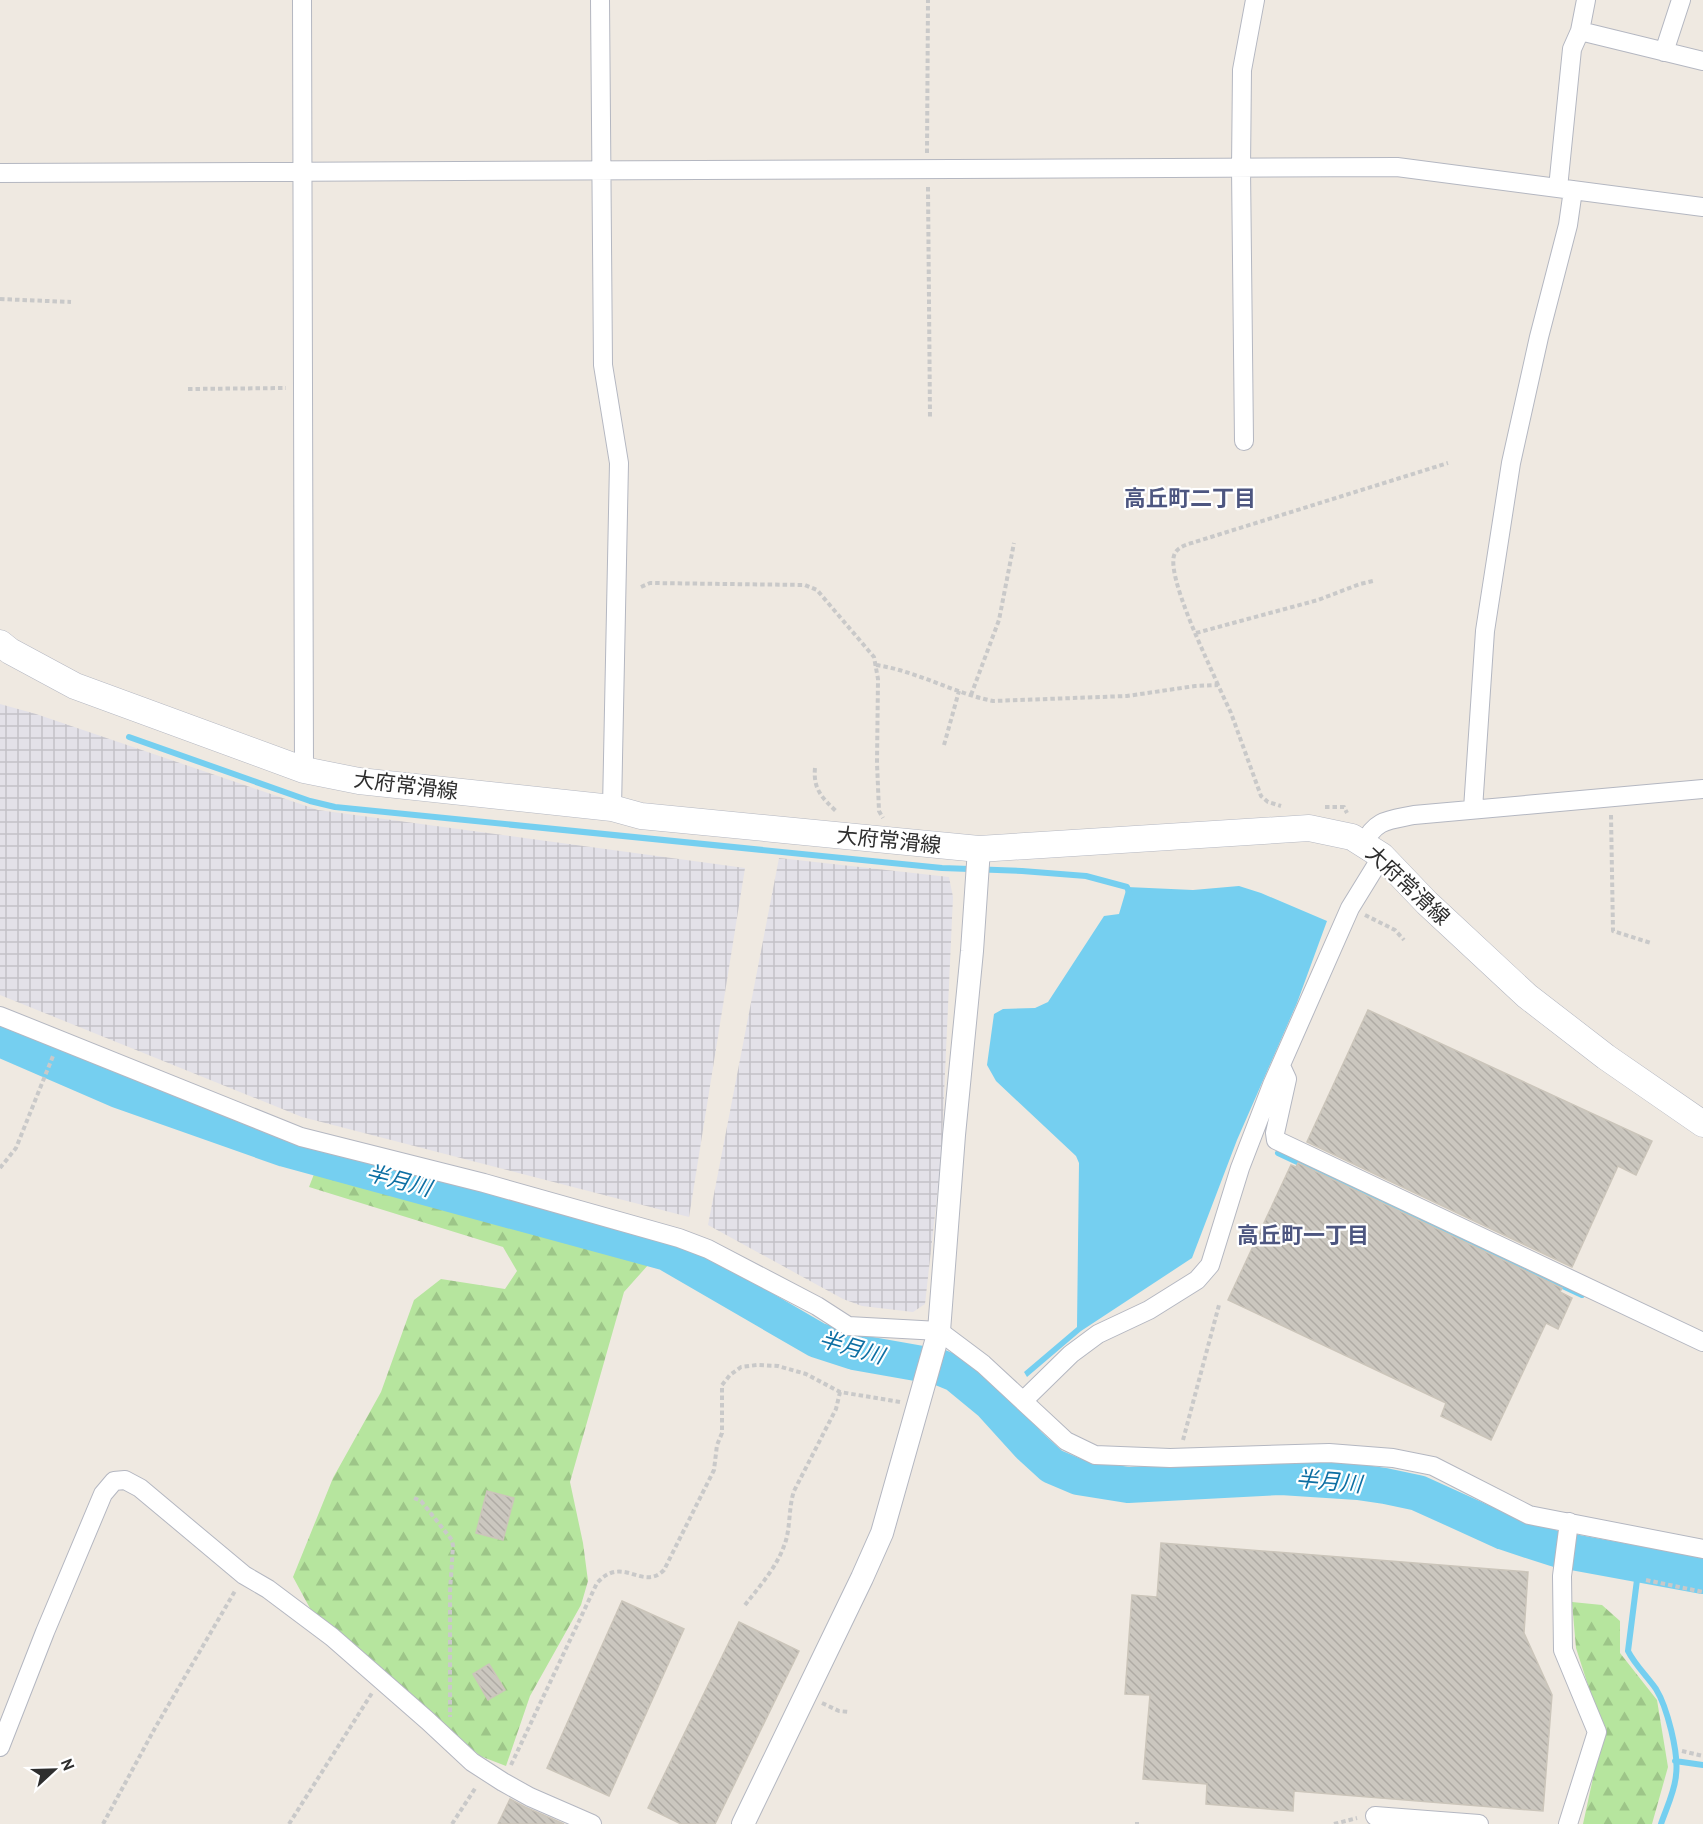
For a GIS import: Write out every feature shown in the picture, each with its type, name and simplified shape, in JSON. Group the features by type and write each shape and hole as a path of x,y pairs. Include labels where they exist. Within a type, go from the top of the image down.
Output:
{"main road":[{"name":"大府常滑線","path":"0,643 10,651 75,686 304,770 360,781 612,808 641,816 979,849 1309,828 1366,846 1527,996 1606,1058 1703,1124"}],"street":[{"path":"302,0 304,770"},
{"path":"600,0 603,365 619,463 612,808"},
{"path":"1244,441 1242,70 1255,0"},
{"path":"1473,809 1485,631 1511,463 1539,337 1568,225 1565,189 1572,49 1580,31 1586,0"},
{"path":"1664,52 1681,0"},
{"path":"1580,31 1703,61"},
{"path":"0,173 1397,167 1703,207"},
{"path":"1024,1400 1071,1354 1098,1334 1149,1310 1197,1280 1210,1265 1240,1168 1272,1085 1350,908 1370,831 1381,822 1414,815 1703,789"},
{"path":"743,1824 882,1533 936,1340 972,951 979,849"},
{"path":"0,1016 301,1137 484,1183 679,1238 708,1249 816,1306 848,1326 936,1340 983,1364 1066,1441 1095,1455 1181,1458 1329,1453 1393,1458 1433,1466 1528,1515 1703,1549"},
{"path":"1281,1066 1287,1079 1275,1133 1276,1140 1703,1342"},
{"path":"0,1746 103,1494 114,1481 125,1480 140,1488 244,1575 268,1589 333,1637 472,1762 530,1797 592,1824"},
{"path":"1568,1824 1597,1732 1563,1650 1562,1576 1569,1522"},
{"path":"1375,1816 1479,1824"}],"path":[{"path":"928,0 927,170 930,417"},
{"path":"0,298 71,302"},
{"path":"188,388 302,388"},
{"path":"1290,806 1268,802 1261,796 1231,712 1176,582 1175,553 1183,546 1448,463"},
{"path":"970,695 999,620 1014,543"},
{"path":"1196,633 1318,600 1373,581"},
{"path":"641,587 650,583 805,585 817,590 874,657 878,679 876,763 879,811 883,818 906,830 909,841"},
{"path":"876,665 892,667 993,701 1127,696 1218,685"},
{"path":"944,745 959,691"},
{"path":"815,768 814,782 825,801 852,826 852,836"},
{"path":"1611,796 1613,931 1651,943"},
{"path":"1322,807 1344,807 1352,827 1366,846"},
{"path":"1350,908 1395,930 1404,940"},
{"path":"0,1168 16,1148 59,1040"},
{"path":"1181,1458 1186,1428 1219,1305"},
{"path":"503,1782 597,1583 605,1574 618,1570 647,1578 658,1577 664,1570 714,1470 717,1445 722,1433 722,1385 730,1375 741,1367 778,1366 806,1374 840,1392 919,1405"},
{"path":"745,1605 773,1568 784,1546 794,1491 836,1409 840,1392"},
{"path":"414,1498 421,1501 452,1540 453,1546 450,1591 450,1733 446,1737"},
{"path":"103,1824 155,1728 244,1575"},
{"path":"1646,1580 1703,1592"},
{"path":"288,1824 380,1678"},
{"path":"804,1696 839,1711 849,1712"},
{"path":"1682,1751 1703,1756"},
{"path":"452,1824 486,1771"}],"shaded area":[{"path":"0,704 36,714 318,810 745,868 689,1217 302,1117 0,995"},
{"path":"779,858 949,877 953,897 941,1161 925,1304 913,1312 862,1306 843,1299 708,1225"}],"green space":[{"path":"316,1169 657,1255 624,1292 570,1482 583,1543 588,1581 581,1605 530,1696 506,1766 480,1756 312,1612 293,1577 333,1478 381,1392 414,1300 441,1279 505,1289 517,1271 503,1247 309,1187"},
{"path":"1572,1602 1602,1605 1620,1621 1620,1653 1657,1700 1668,1767 1652,1824 1583,1824 1603,1732 1576,1648"}],"water":[{"path":"1239,886 1327,921 1297,1003 1237,1140 1192,1258 1081,1331 1027,1377 1024,1372 1077,1327 1079,1163 1076,1156 996,1081 987,1065 994,1014 1003,1009 1035,1008 1048,1002 1104,916 1119,914 1127,887 1193,890"}],"building":[{"path":"1368,1010 1652,1141 1636,1175 1618,1166 1572,1267 1307,1142"},
{"path":"1298,1163 1562,1288 1560,1292 1572,1298 1558,1329 1546,1323 1491,1440 1441,1416 1446,1403 1228,1300 1291,1165 1296,1167"},
{"path":"487,1491 514,1498 503,1540 476,1533"},
{"path":"1161,1543 1528,1572 1524,1633 1552,1695 1543,1811 1294,1791 1293,1811 1206,1804 1207,1784 1143,1779 1150,1695 1125,1694 1132,1595 1157,1597"},
{"path":"622,1601 684,1629 609,1796 547,1768"},
{"path":"739,1622 799,1651 715,1824 681,1824 648,1808"},
{"path":"489,1664 505,1690 488,1700 473,1674"},
{"path":"510,1799 525,1807 564,1824 498,1824"}],"waterway":[{"path":"129,737 310,801 335,807 942,868 1086,876 1127,887 1130,895"},
{"name":"半月川","path":"0,1039 118,1090 285,1149 667,1253 817,1340 854,1352 939,1367 956,1374 990,1402 1029,1445 1052,1466 1078,1477 1128,1485 1281,1477 1385,1486 1418,1493 1504,1532 1556,1549 1703,1576"},
{"path":"1278,1153 1582,1295"},
{"path":"1639,1564 1628,1651 1660,1697 1671,1730 1676,1755 1675,1781 1661,1824"},
{"path":"1675,1761 1703,1765"}],"district":[{"name":"高丘町二丁目","path":"1190,498"},
{"name":"高丘町一丁目","path":"1303,1235"}]}
